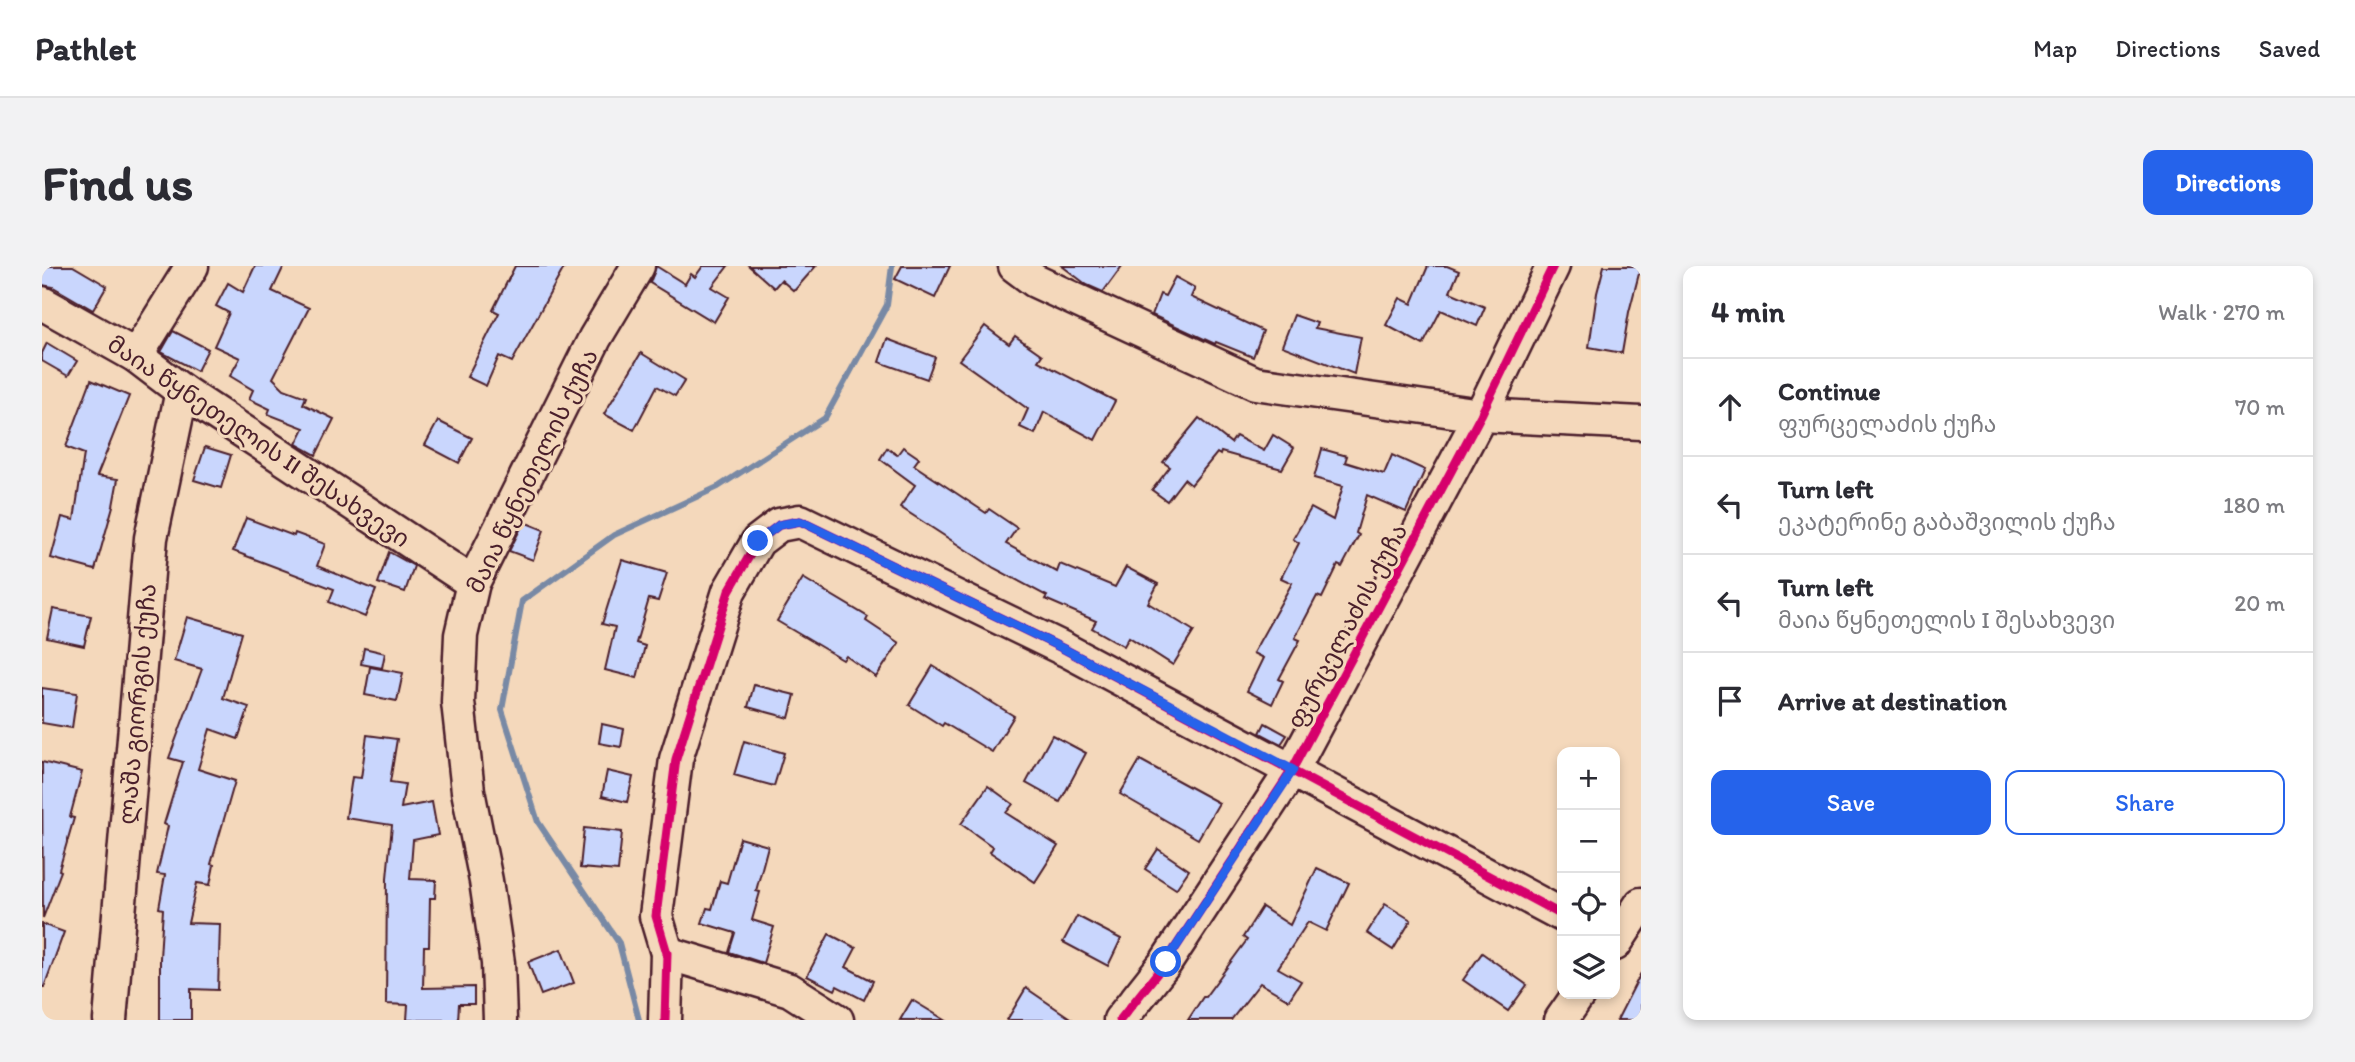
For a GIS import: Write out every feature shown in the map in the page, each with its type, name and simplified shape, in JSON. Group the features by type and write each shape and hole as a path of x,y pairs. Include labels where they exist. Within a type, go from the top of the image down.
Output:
{"street":[{"path":"136,356 192,266"},
{"name":"მაია წყნეთელის ქუჩა","path":"500,1020 498,963 486,881 468,791 458,702 461,635 473,583 596,338 638,266"},
{"name":"ფურცელაძის ქუჩა","path":"1120,1020 1166,962 1293,770 1481,415 1553,266"},
{"path":"1032,271 1255,383 1481,415 1641,423"},
{"name":"მაია წყნეთელის II შესახვევი","path":"42,303 136,356 182,391 473,583"},
{"name":"ლაშა გიორგის ქუჩა","path":"110,1020 151,538 182,391"},
{"path":"665,1020 667,953 656,916 676,759 729,591 758,541 779,525 800,521 1066,650 1557,912"},
{"path":"1620,936 1641,904"},
{"path":"667,953 790,990 837,1020"},
{"path":"1561,1020 1576,999"}],"building":[{"path":"42,266 73,266 107,286 93,310 53,287 42,285"},
{"path":"255,266 284,266 272,291 309,308 273,378 284,389 306,397 303,404 334,419 316,455 296,444 304,428 268,414 270,409 249,399 253,390 230,376 240,358 214,346 229,313 216,306 228,283 243,292"},
{"path":"515,266 565,266 512,362 499,356 486,386 467,377 499,313 493,310"},
{"path":"656,266 685,284 691,274 695,277 703,266 728,266 712,287 729,297 714,322 650,283"},
{"path":"749,266 816,266 794,291 781,280 774,288"},
{"path":"902,266 950,266 935,298 895,279"},
{"path":"1062,266 1122,266 1103,292 1087,285"},
{"path":"1428,266 1447,266 1459,271 1450,292 1485,307 1477,326 1441,310 1423,345 1386,325 1400,298 1412,304"},
{"path":"1604,266 1641,266 1622,353 1589,347"},
{"path":"1175,277 1195,288 1191,297 1263,331 1253,357 1216,342 1215,344 1152,315 1160,294 1165,296"},
{"path":"1294,315 1317,323 1315,328 1361,337 1354,374 1282,346"},
{"path":"985,326 1009,344 1015,336 1042,355 1038,361 1115,401 1095,440 1044,412 1035,434 1020,427 1028,409 959,360"},
{"path":"173,331 208,349 197,371 161,352"},
{"path":"887,339 935,357 927,379 879,362"},
{"path":"47,343 77,361 68,376 42,361 42,353"},
{"path":"641,353 685,380 675,396 657,386 634,430 604,414"},
{"path":"91,380 129,396 97,476 118,479 95,570 51,558 62,517 74,520 84,454 66,447"},
{"path":"1199,418 1231,443 1236,436 1264,451 1273,435 1294,448 1282,469 1217,453 1191,485 1184,479 1167,501 1152,490 1170,467 1163,462"},
{"path":"438,421 472,438 459,463 425,445"},
{"path":"205,447 231,455 221,488 194,480"},
{"path":"903,447 919,458 914,465 986,513 989,509 1017,528 1006,544 1057,572 1060,564 1115,587 1126,567 1158,584 1148,603 1194,631 1173,665 1129,637 1124,646 1092,628 1096,621 1045,599 1047,596 994,568 900,507 915,485 880,459 887,448 897,455"},
{"path":"1322,449 1347,456 1345,462 1384,474 1392,455 1425,470 1406,512 1367,495 1356,533 1359,535 1342,567 1338,565 1322,598 1317,596 1295,638 1300,640 1279,679 1283,681 1272,704 1247,691 1263,658 1253,653 1292,583 1281,578 1299,543 1293,539 1311,508 1333,520 1343,486 1314,478"},
{"path":"246,518 325,544 317,566 376,590 365,617 329,602 334,589 233,551"},
{"path":"524,522 544,530 533,560 509,551"},
{"path":"389,552 414,566 405,592 378,583"},
{"path":"622,560 667,573 658,601 649,599 636,643 645,646 637,678 605,670 615,627 602,624"},
{"path":"803,578 868,617 866,621 899,643 876,677 846,656 843,660 777,621"},
{"path":"53,609 91,616 84,646 47,638"},
{"path":"187,617 242,633 223,698 249,707 238,739 210,729 198,769 235,781 211,864 214,865 210,885 197,883 188,923 220,924 218,990 191,989 191,1020 160,1020 163,909 159,908 165,875 157,874 168,826 164,824 183,762 169,758 202,669 174,661"},
{"path":"364,648 385,653 382,668 361,664"},
{"path":"933,666 1014,716 992,752 909,705"},
{"path":"370,667 403,673 397,701 365,695"},
{"path":"754,685 795,695 789,718 748,707"},
{"path":"42,688 77,693 72,728 42,723"},
{"path":"1265,723 1287,735 1281,744 1260,733"},
{"path":"602,724 624,729 621,747 599,743"},
{"path":"367,735 397,739 390,782 405,784 401,808 432,802 438,835 413,840 410,879 436,880 435,898 430,898 429,946 424,946 423,988 474,987 474,1004 459,1004 458,1020 407,1020 408,1005 386,1004 387,878 392,825 346,818 352,777 361,778"},
{"path":"1052,735 1086,753 1060,802 1026,783"},
{"path":"744,741 784,753 774,786 734,775"},
{"path":"1140,760 1219,803 1198,839 1120,794"},
{"path":"42,762 82,772 70,817 74,818 59,870 61,871 43,918"},
{"path":"607,771 633,777 627,802 602,796"},
{"path":"988,786 1013,804 1006,813 1058,846 1035,882 990,852 993,847 961,824"},
{"path":"584,828 622,832 618,871 580,868"},
{"path":"740,838 768,846 756,891 760,892 752,920 774,927 763,963 729,952 735,933 702,923 707,908 712,909 720,881 727,883"},
{"path":"1158,849 1189,870 1176,889 1145,869"},
{"path":"1317,868 1349,883 1326,931 1308,922 1278,968 1301,981 1289,1000 1260,983 1231,1020 1188,1020 1247,940 1243,937 1262,907 1290,925"},
{"path":"1385,904 1411,920 1393,950 1367,933"},
{"path":"1077,916 1121,939 1108,966 1063,942"},
{"path":"42,924 64,932 44,987 42,987"},
{"path":"829,934 856,948 846,967 873,981 864,1000 837,986 835,990 807,976"},
{"path":"561,949 574,983 541,995 528,962"},
{"path":"1482,953 1527,985 1508,1011 1463,980"},
{"path":"1641,973 1641,1020 1617,1020"},
{"path":"1026,988 1073,1020 1007,1020"},
{"path":"912,1000 945,1020 900,1020"}],"waterway":[{"path":"639,1020 619,943 538,822 502,710 522,601 614,535 718,487 825,418 887,305 892,266"}],"cycle path":[{"path":"1120,1020 1166,962 1292,770 1481,415 1553,266"},
{"path":"665,1020 667,953 656,916 676,759 729,591 758,541 779,525 800,521 1066,650 1557,912"}],"route":[{"path":"758,541 779,525 800,521 1066,650 1293,770 1166,962"}]}
